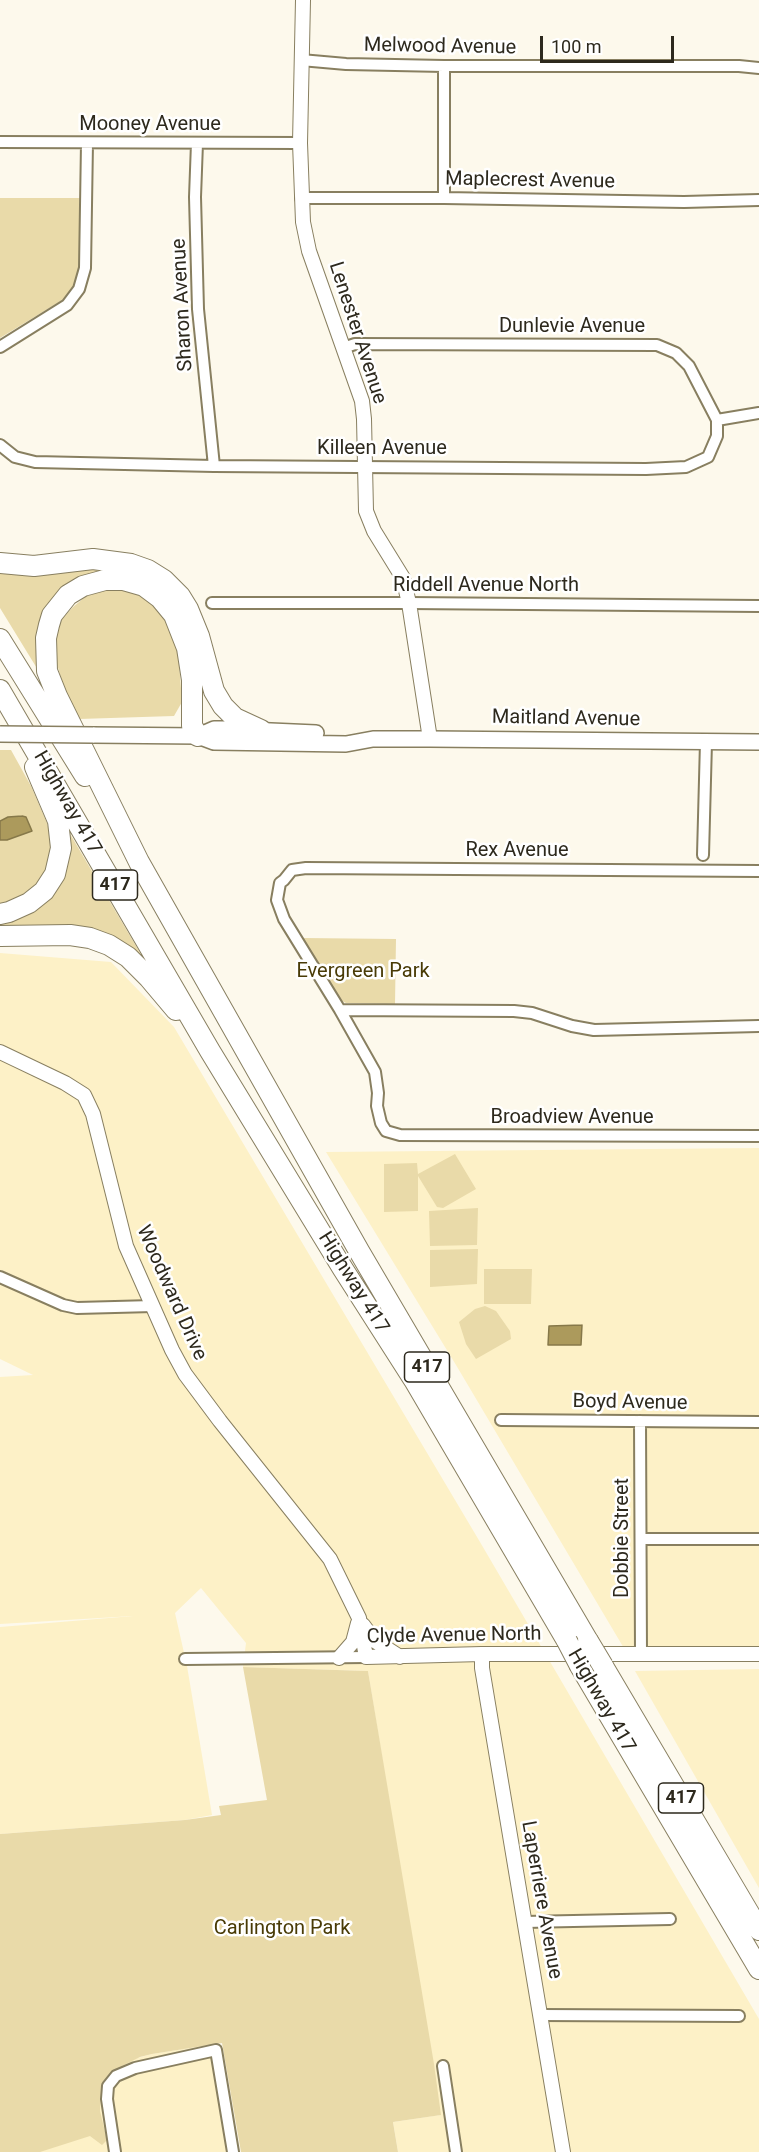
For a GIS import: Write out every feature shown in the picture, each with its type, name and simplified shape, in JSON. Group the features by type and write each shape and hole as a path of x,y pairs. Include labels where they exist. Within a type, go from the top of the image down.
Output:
{"highway":[{"path":"0,563 34,566 93,559 131,564 148,570 164,580 180,596 188,609 199,636 214,691 223,706 235,718 261,730"},
{"path":"139,862 57,696 47,671 46,638 49,625 52,615 68,595 83,586 105,580 144,586 160,598 174,615 187,648 192,680 192,726 198,736"},
{"path":"198,736 203,726 205,683 199,636"},
{"name":"417","path":"0,639 139,862 359,1251 759,1930"},
{"name":"Highway 417","path":"0,690 210,1051 343,1269 414,1380 759,1969"},
{"path":"0,914 29,903 44,891 55,874 61,848 58,822 40,782 19,720"},
{"path":"0,936 70,935 90,938 109,945 128,957 149,978 210,1051"}],"main road":[{"name":"Maitland Avenue","path":"198,736 214,729 344,735 373,739 759,742"},
{"name":"Maitland Avenue","path":"0,735 198,736 214,742 346,744 373,739"}],"street":[{"name":"Lenester Avenue","path":"303,0 300,143 303,222 309,252 362,401 366,511 374,531 403,578 430,739"},
{"name":"Melwood Avenue","path":"301,60 345,64 444,66 739,66 759,68"},
{"path":"444,66 444,198"},
{"name":"Mooney Avenue","path":"0,142 300,143"},
{"path":"0,347 67,305 79,289 85,268 87,143"},
{"name":"Sharon Avenue","path":"198,143 195,197 198,309 214,466"},
{"name":"Maplecrest Avenue","path":"301,198 684,202 759,200"},
{"name":"Dunlevie Avenue","path":"343,348 355,344 657,345 676,353 689,366 717,420"},
{"path":"717,420 759,413"},
{"name":"Killeen Avenue","path":"0,445 15,457 35,462 214,466 646,469 686,467 708,457 717,436 717,420"},
{"name":"Riddell Avenue North","path":"212,603 759,606"},
{"path":"703,855 706,742"},
{"name":"Rex Avenue","path":"340,1010 284,919 277,900 280,883 292,870 306,868 759,871"},
{"path":"340,1010 514,1011 532,1013 572,1026 594,1030 759,1026"},
{"name":"Broadview Avenue","path":"340,1010 375,1072 377,1106 381,1123 386,1131 400,1135 759,1136"},
{"name":"Woodward Drive","path":"0,1052 65,1083 84,1095 93,1114 126,1246 171,1350 185,1374 226,1430 330,1559 359,1618 366,1657"},
{"path":"0,1277 63,1305 77,1308 153,1306"},
{"name":"Boyd Avenue","path":"501,1420 759,1422"},
{"name":"Dobbie Street","path":"640,1421 641,1654"},
{"path":"641,1539 759,1539"},
{"path":"359,1618 375,1641 400,1657"},
{"path":"339,1658 353,1642 359,1618"},
{"name":"Clyde Avenue North","path":"185,1659 482,1654 759,1654"},
{"name":"Laperriere Avenue","path":"482,1654 482,1668 563,2152"},
{"path":"525,1922 670,1919"},
{"path":"541,2015 739,2016"},
{"path":"115,2152 107,2099 108,2086 116,2076 135,2068 216,2050 233,2152"},
{"path":"443,2066 456,2152"}],"shaded area":[{"path":"8,817 26,817 32,831 7,840 0,840 0,821"},
{"path":"0,953 111,962 174,1027 480,1542 759,2019 759,2152 398,2152 393,2122 440,2115 368,1671 243,1667 246,1643 201,1588 175,1613 187,1666 212,1815 185,1820 0,1834 0,1627 133,1616 0,1624 0,1377 33,1375 0,1359"},
{"path":"759,1148 759,1646 625,1650 456,1365 326,1152"},
{"path":"582,1325 581,1345 548,1345 549,1326"},
{"path":"759,1669 759,1888 635,1671"},
{"path":"213,2044 228,2152 26,2152 100,2089 114,2070 130,2060"}],"green space":[{"path":"0,198 81,198 80,267 75,284 64,299 0,338"},
{"path":"106,564 161,591 68,588 38,670 0,608 0,569"},
{"path":"103,590 119,590 142,595 164,614 178,649 182,702 174,716 79,719 62,682 57,664 55,637 62,619 73,607 85,597"},
{"path":"0,750 11,750 31,786 47,823 51,838 51,853 41,881 18,898 0,904"},
{"path":"66,827 146,963 132,953 0,932 0,919 41,901"},
{"name":"Evergreen Park","path":"303,938 396,939 395,1004 346,1003 340,1000"},
{"path":"455,1154 476,1189 443,1208 437,1207 418,1176 418,1211 384,1212 384,1164 417,1163 418,1174"},
{"path":"478,1208 477,1245 430,1246 429,1211"},
{"path":"478,1249 477,1284 430,1287 430,1250"},
{"path":"484,1269 532,1269 531,1304 484,1304"},
{"path":"485,1306 496,1311 510,1331 511,1339 476,1359 466,1344 459,1322 475,1309"},
{"name":"Carlington Park","path":"243,1667 368,1671 441,2115 393,2122 398,2152 241,2152 222,2043 152,2054 120,2067 101,2087 100,2111 107,2140 102,2145 90,2136 40,2152 0,2152 0,1834 185,1820 221,1815 219,1806 267,1800"}]}
